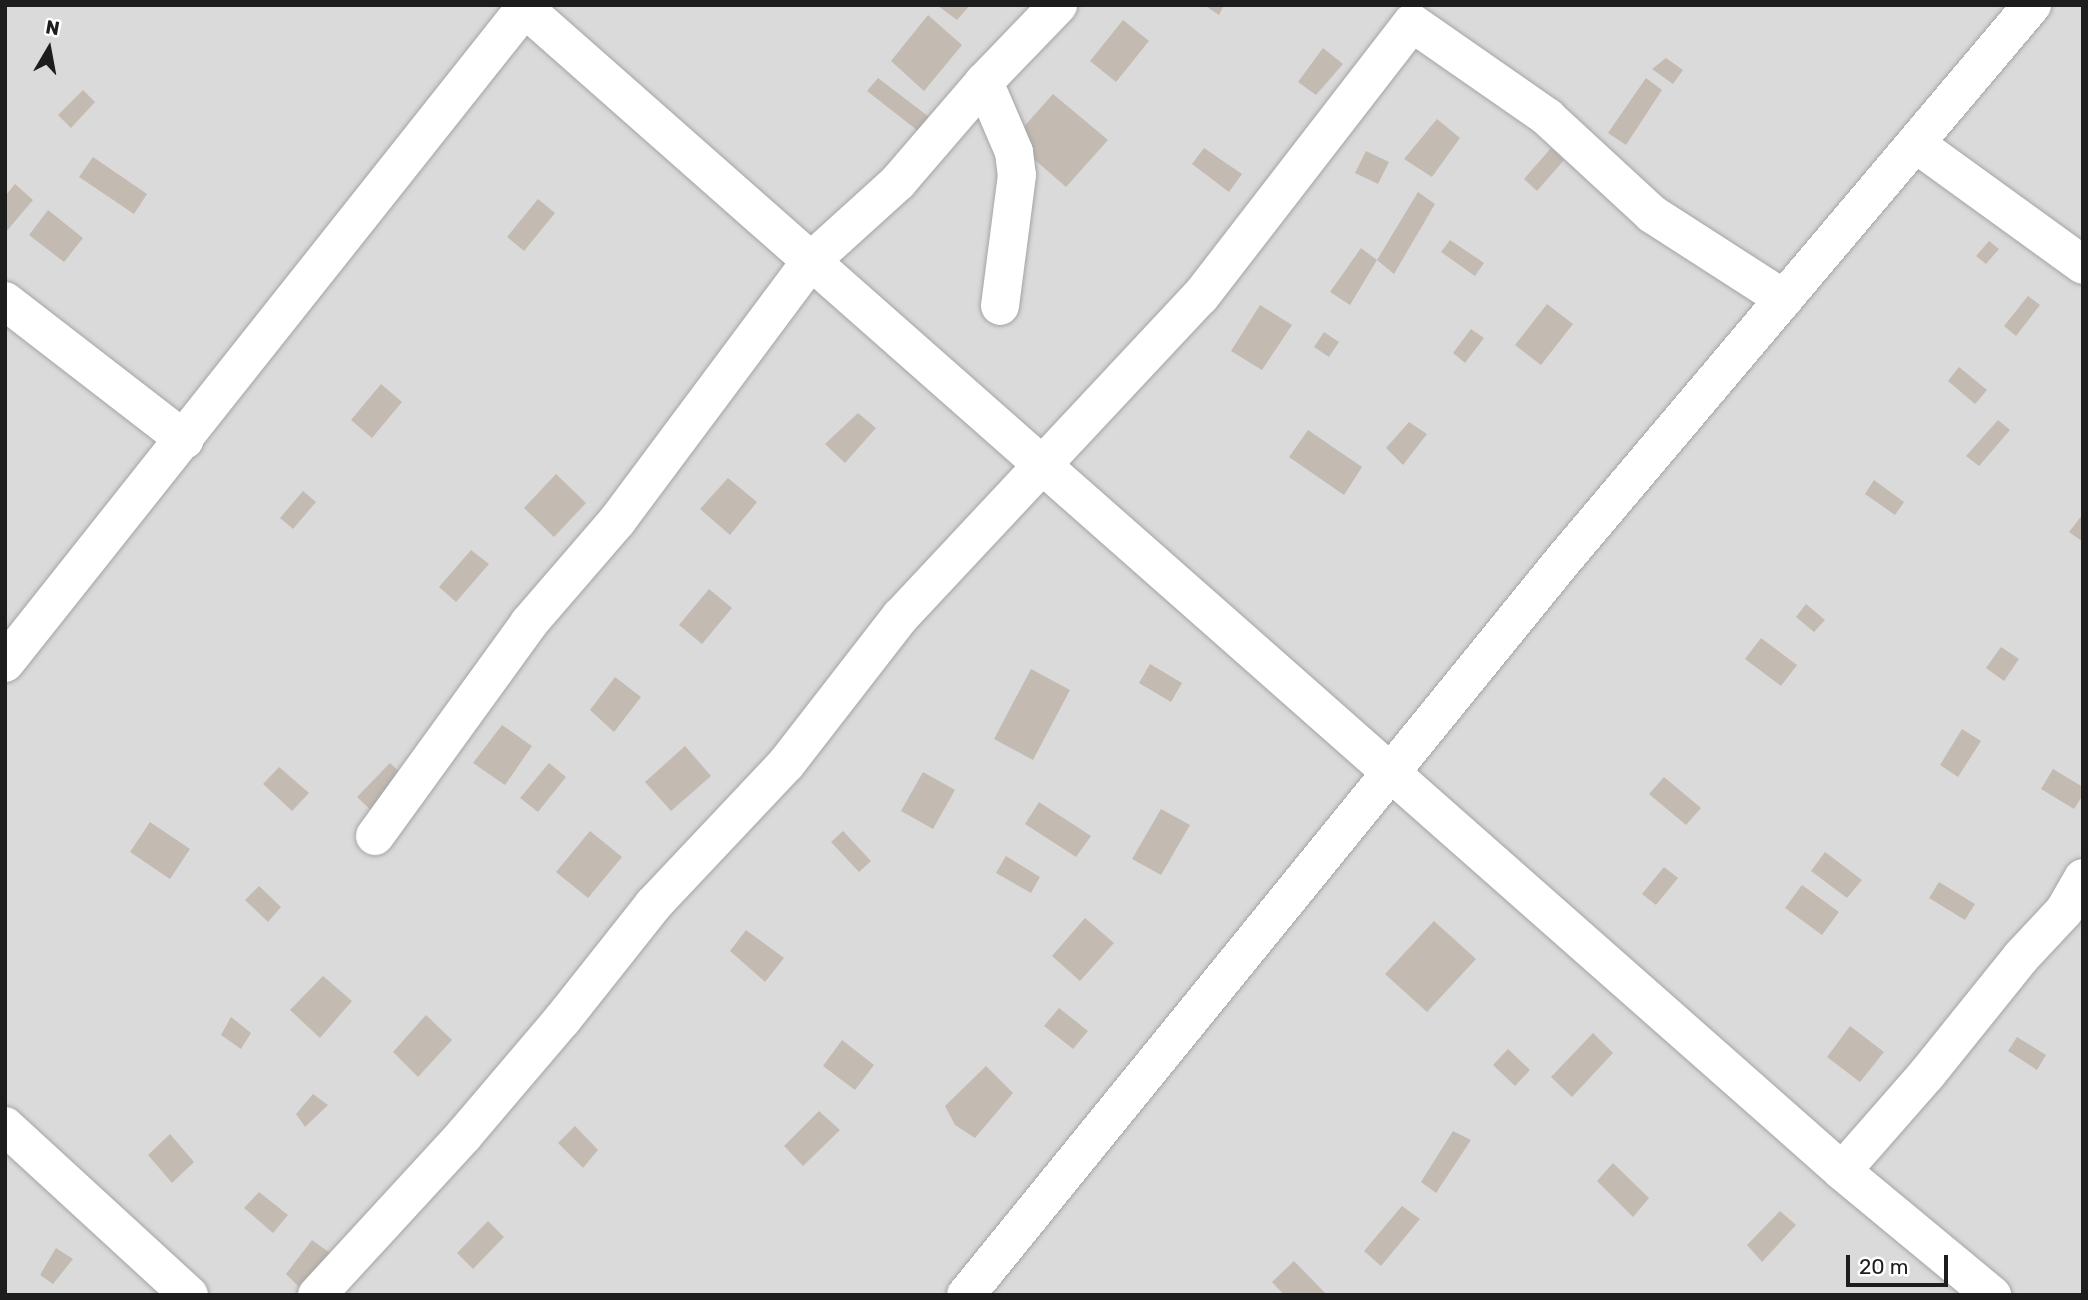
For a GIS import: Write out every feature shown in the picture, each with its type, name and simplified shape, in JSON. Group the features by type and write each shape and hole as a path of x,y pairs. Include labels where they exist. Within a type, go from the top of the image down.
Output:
{"street":[{"path":"375,836 529,623 617,521 811,261 898,182 984,82 1058,5"},
{"path":"966,1295 1565,558 2032,5"},
{"path":"5,663 185,440 524,6 1842,1171 1992,1295"},
{"path":"317,1295 473,1124 562,1020 653,905 786,764 901,617 1199,297 1410,11 1547,117 1652,214 1784,299"},
{"path":"984,82 1014,152 1017,175 1000,306"},
{"path":"1916,144 2083,265"},
{"path":"5,301 185,440"},
{"path":"1842,1171 1927,1074 2021,957 2064,911 2083,878"},
{"path":"8,1134 190,1295"}],"shaded area":[{"path":"5,5 2083,5 2083,1295 5,1295"}],"building":[{"path":"937,5 970,5 957,20"},
{"path":"1204,5 1224,5 1219,15"},
{"path":"928,15 962,45 924,91 891,61"},
{"path":"1123,20 1149,41 1116,82 1090,61"},
{"path":"1323,48 1343,64 1316,95 1298,82"},
{"path":"1666,58 1683,70 1673,84 1652,69"},
{"path":"878,78 933,120 922,134 867,91"},
{"path":"1646,78 1662,90 1626,145 1608,133"},
{"path":"83,90 95,102 71,128 58,115"},
{"path":"1053,94 1108,140 1066,187 1012,140"},
{"path":"1437,119 1460,138 1432,177 1404,159"},
{"path":"1204,148 1242,174 1229,192 1192,164"},
{"path":"1551,148 1564,160 1537,191 1524,179"},
{"path":"1366,151 1389,162 1378,184 1355,173"},
{"path":"93,157 147,194 134,214 79,177"},
{"path":"15,184 33,200 5,233 5,196"},
{"path":"1418,192 1435,204 1394,274 1377,260"},
{"path":"538,199 555,213 524,251 507,237"},
{"path":"48,210 83,238 64,262 29,235"},
{"path":"1450,240 1484,263 1475,276 1441,252"},
{"path":"1989,241 1999,249 1986,264 1976,256"},
{"path":"1361,248 1377,260 1350,305 1330,292"},
{"path":"2028,296 2040,305 2016,336 2004,326"},
{"path":"1547,304 1573,324 1541,365 1515,345"},
{"path":"1260,305 1292,325 1262,370 1231,351"},
{"path":"1471,329 1484,338 1465,363 1453,353"},
{"path":"1324,332 1339,342 1329,357 1314,347"},
{"path":"1959,367 1987,390 1975,404 1948,381"},
{"path":"381,384 402,402 372,438 351,420"},
{"path":"858,413 876,428 845,463 825,444"},
{"path":"1998,420 2010,430 1979,466 1966,456"},
{"path":"1409,422 1427,434 1403,465 1386,448"},
{"path":"1308,430 1362,467 1344,495 1289,457"},
{"path":"556,474 586,503 554,537 524,508"},
{"path":"728,478 757,502 730,535 700,509"},
{"path":"1874,480 1904,502 1895,515 1865,494"},
{"path":"303,491 316,502 293,529 280,518"},
{"path":"2083,514 2083,542 2069,532"},
{"path":"471,550 489,564 456,602 439,587"},
{"path":"709,589 732,608 702,644 679,625"},
{"path":"1806,604 1825,620 1814,632 1796,617"},
{"path":"1761,638 1797,665 1781,686 1745,659"},
{"path":"2001,647 2019,659 2004,681 1986,668"},
{"path":"1150,664 1182,683 1171,702 1139,683"},
{"path":"1031,669 1070,690 1033,760 994,739"},
{"path":"615,677 641,697 614,732 590,710"},
{"path":"502,725 532,746 505,785 473,763"},
{"path":"1962,729 1981,741 1958,777 1940,765"},
{"path":"685,746 711,776 671,811 645,782"},
{"path":"390,763 409,781 376,815 357,797"},
{"path":"549,763 566,777 538,812 520,798"},
{"path":"279,767 309,793 292,811 263,784"},
{"path":"2053,769 2083,787 2083,795 2074,809 2041,789"},
{"path":"923,772 955,790 933,829 901,811"},
{"path":"1664,777 1701,808 1686,825 1649,794"},
{"path":"1039,802 1091,836 1076,857 1025,824"},
{"path":"1161,809 1190,825 1161,875 1132,859"},
{"path":"150,822 190,849 170,879 130,852"},
{"path":"590,831 622,857 588,898 556,872"},
{"path":"843,831 871,861 859,872 831,842"},
{"path":"1825,852 1862,880 1847,898 1811,871"},
{"path":"1006,856 1040,877 1031,893 996,873"},
{"path":"1664,867 1678,878 1656,905 1642,894"},
{"path":"1939,882 1975,904 1965,920 1929,898"},
{"path":"1802,885 1839,912 1822,935 1785,908"},
{"path":"259,886 281,907 268,922 245,900"},
{"path":"1085,918 1114,943 1080,981 1052,956"},
{"path":"1434,921 1476,959 1427,1012 1385,974"},
{"path":"746,930 784,958 765,982 730,951"},
{"path":"323,976 352,1001 320,1038 290,1010"},
{"path":"1059,1008 1088,1031 1073,1049 1044,1026"},
{"path":"426,1015 452,1040 418,1077 393,1052"},
{"path":"231,1017 251,1033 241,1049 221,1035"},
{"path":"1850,1026 1884,1052 1860,1082 1827,1057"},
{"path":"1593,1033 1613,1053 1572,1097 1551,1077"},
{"path":"2017,1037 2046,1055 2037,1070 2008,1051"},
{"path":"842,1040 874,1065 855,1090 823,1066"},
{"path":"1508,1049 1530,1070 1515,1086 1493,1065"},
{"path":"986,1066 1013,1093 975,1138 955,1125 945,1106"},
{"path":"313,1094 328,1105 305,1127 296,1114"},
{"path":"819,1111 840,1130 803,1166 784,1146"},
{"path":"575,1126 598,1150 583,1168 558,1143"},
{"path":"1453,1131 1471,1140 1436,1193 1421,1182"},
{"path":"170,1134 194,1162 172,1183 148,1155"},
{"path":"1613,1163 1649,1198 1633,1217 1597,1181"},
{"path":"259,1192 288,1215 273,1233 244,1208"},
{"path":"1402,1206 1420,1219 1381,1266 1364,1251"},
{"path":"1780,1211 1796,1225 1762,1262 1747,1245"},
{"path":"488,1221 504,1237 473,1269 457,1253"},
{"path":"312,1240 330,1253 301,1289 286,1274"},
{"path":"56,1248 73,1259 53,1284 40,1275"},
{"path":"1294,1261 1325,1293 1284,1295 1272,1282"}]}
